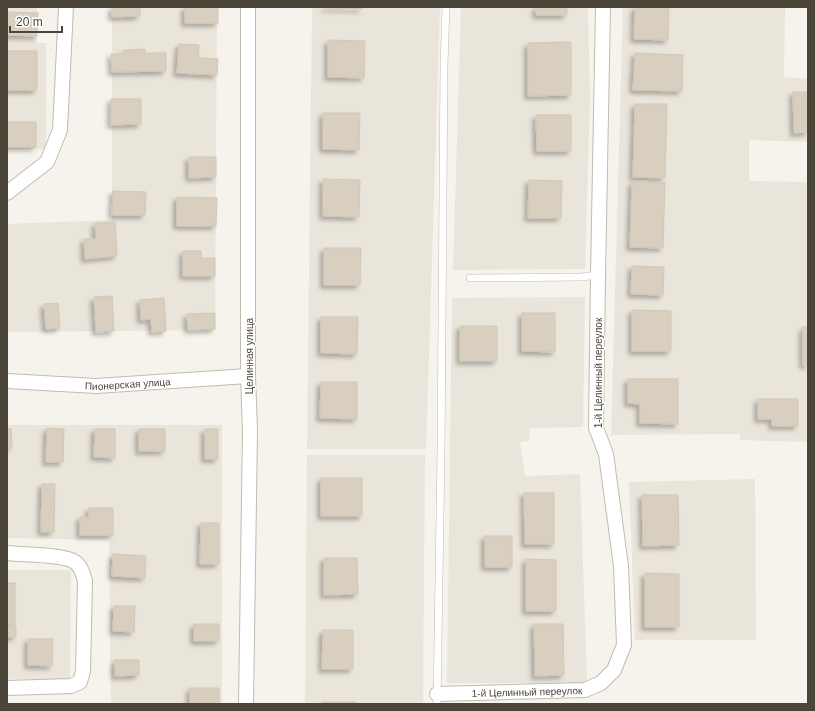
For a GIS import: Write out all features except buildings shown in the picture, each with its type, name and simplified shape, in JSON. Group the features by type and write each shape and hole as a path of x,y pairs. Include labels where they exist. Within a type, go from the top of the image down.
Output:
{"street":[{"path":"7,193 47,162 60,130 66,7"},
{"name":"Целинная улица","path":"246,704 250,430 248,376 248,7"},
{"name":"1-й Целинный переулок","path":"437,699 585,690 601,683 614,670 624,645 621,566 606,454 596,428 603,7"},
{"name":"Пионерская улица","path":"7,381 96,386 248,376"},
{"path":"7,553 66,558 75,562 81,568 85,581 83,671 80,682 71,686 7,688"}],"lane":[{"path":"437,699 441,452 444,65 446,7"},
{"path":"470,278 581,278 598,275"}],"shaded area":[{"path":"7,7 37,7 37,43 46,43 46,149 7,149"},
{"path":"112,7 217,7 215,330 7,332 7,224 112,220"},
{"path":"312,7 440,7 426,449 307,449"},
{"path":"461,7 588,7 590,100 585,269 453,270"},
{"path":"623,7 785,7 784,77 808,79 808,142 749,140 749,181 808,182 808,442 740,440 740,434 611,435"},
{"path":"585,297 583,427 530,428 529,441 520,442 525,476 580,474 587,683 447,683 452,298"},
{"path":"7,425 222,425 222,704 111,704 109,540 7,538"},
{"path":"307,455 425,455 423,704 305,704"},
{"path":"755,479 756,640 635,640 629,482"},
{"path":"7,570 71,570 70,679 7,679"}]}
